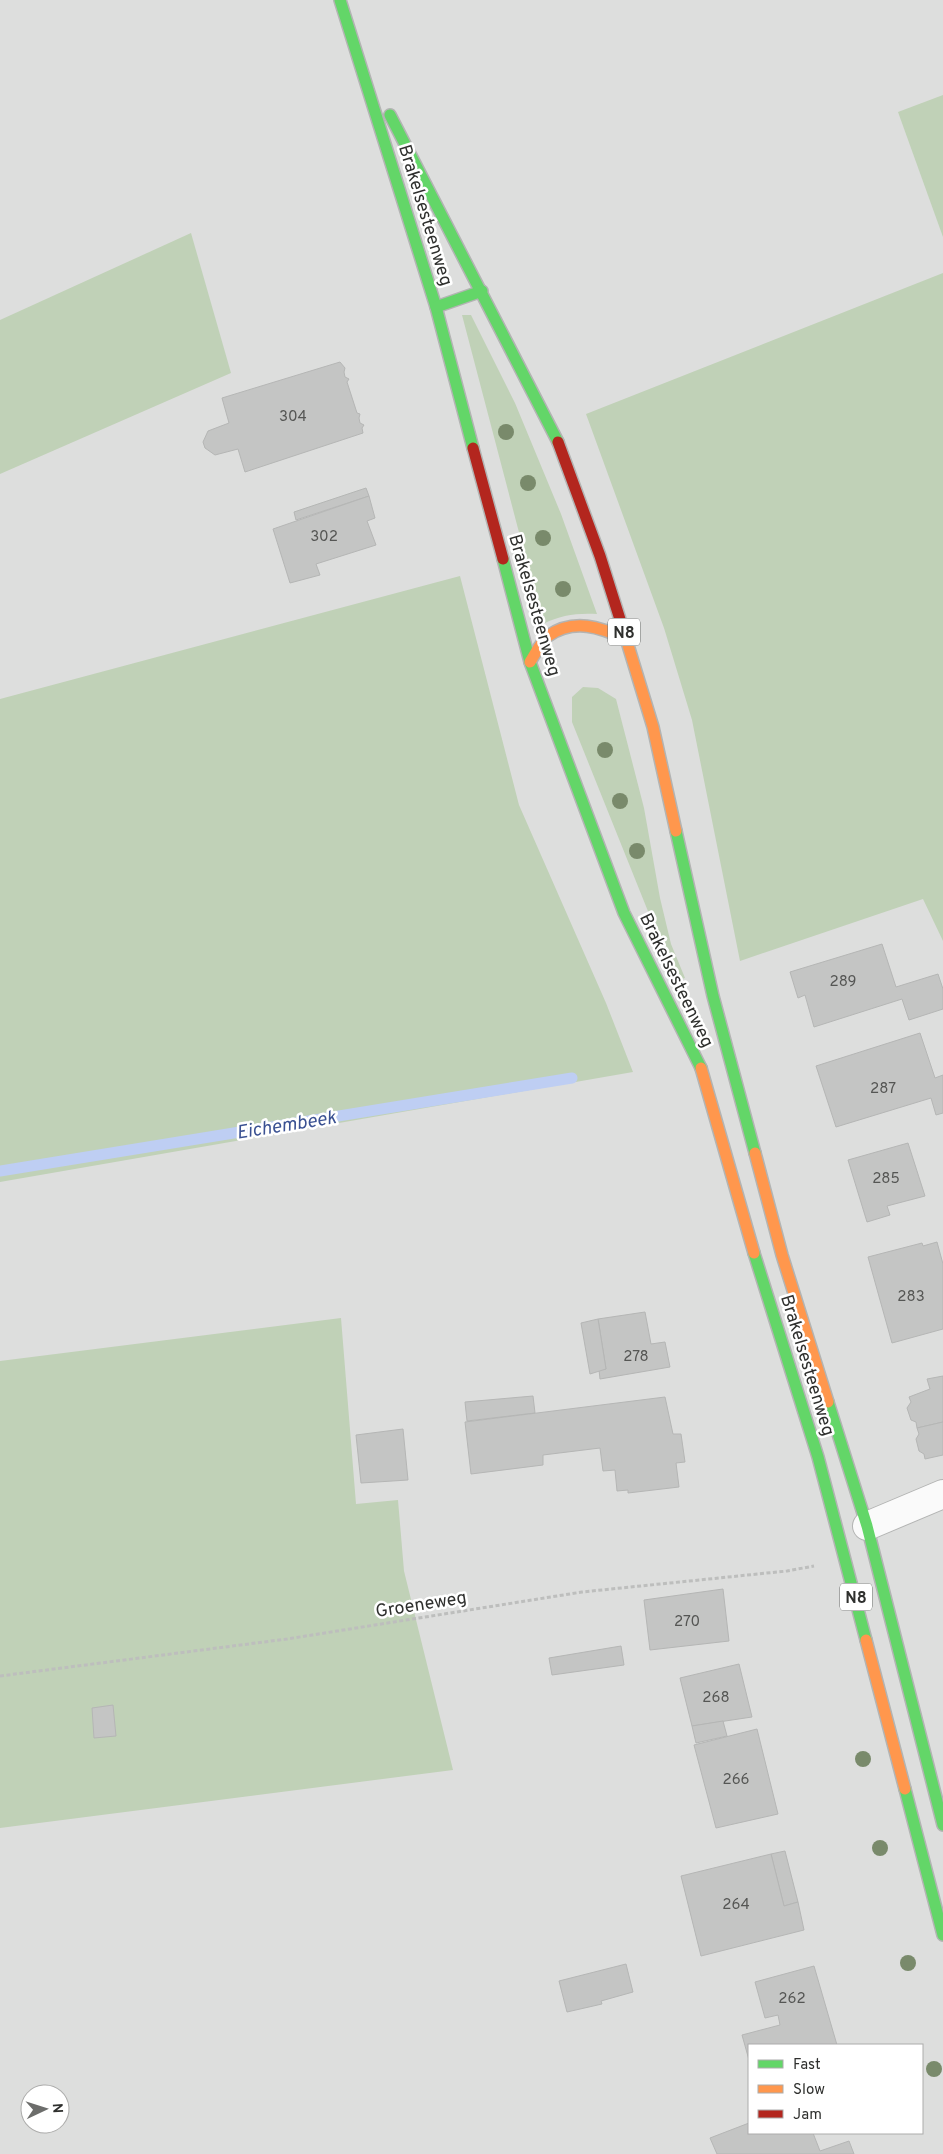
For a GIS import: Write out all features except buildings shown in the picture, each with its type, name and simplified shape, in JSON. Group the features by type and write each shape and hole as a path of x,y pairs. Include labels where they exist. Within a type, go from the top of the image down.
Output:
{"main road":[{"name":"Brakelsesteenweg","path":"340,0 436,307 530,662 624,913 701,1068 757,1262 818,1457 943,1935"},
{"name":"Brakelsesteenweg","path":"356,49 556,437 600,556 653,727 713,996 779,1246 867,1526 943,1825"},
{"path":"436,307 482,291"},
{"path":"530,662 547,637 571,626 599,627 626,639"}],"street":[{"path":"867,1526 943,1494"}],"path":[{"name":"Groeneweg","path":"0,1676 287,1639 582,1592 787,1571 846,1559"}],"green space":[{"path":"943,95 943,237 898,112"},
{"path":"191,233 231,373 0,474 0,320"},
{"path":"943,273 943,941 923,899 740,961 692,720 664,628 586,414"},
{"path":"462,315 471,315 515,403 561,514 597,614 569,615 543,624"},
{"path":"460,576 519,805 606,1003 633,1072 0,1182 0,699"},
{"path":"583,687 598,688 616,699 644,808 660,898 671,944 685,978 676,981 572,722 572,697"},
{"path":"341,1318 356,1504 398,1500 404,1571 453,1770 0,1828 0,1361"}],"waterway":[{"name":"Eichembeek","path":"0,1171 572,1078"}],"traffic: fast":[{"path":"340,0 436,307 473,448"},
{"path":"390,115 558,442"},
{"path":"436,307 482,291"},
{"path":"503,559 530,662 624,913 701,1068"},
{"path":"676,831 713,996 755,1153"},
{"path":"754,1253 818,1457 866,1640"},
{"path":"828,1402 867,1526 943,1825"},
{"path":"905,1789 943,1935"}],"traffic: slow":[{"path":"530,662 548,636 567,627 587,626 597,628 626,639"},
{"path":"624,632 653,727 676,831"},
{"path":"701,1068 754,1253"},
{"path":"755,1153 782,1255 828,1402"},
{"path":"866,1640 905,1789"}],"traffic: jam":[{"path":"558,442 600,556 624,632"},
{"path":"473,448 503,559"}]}
